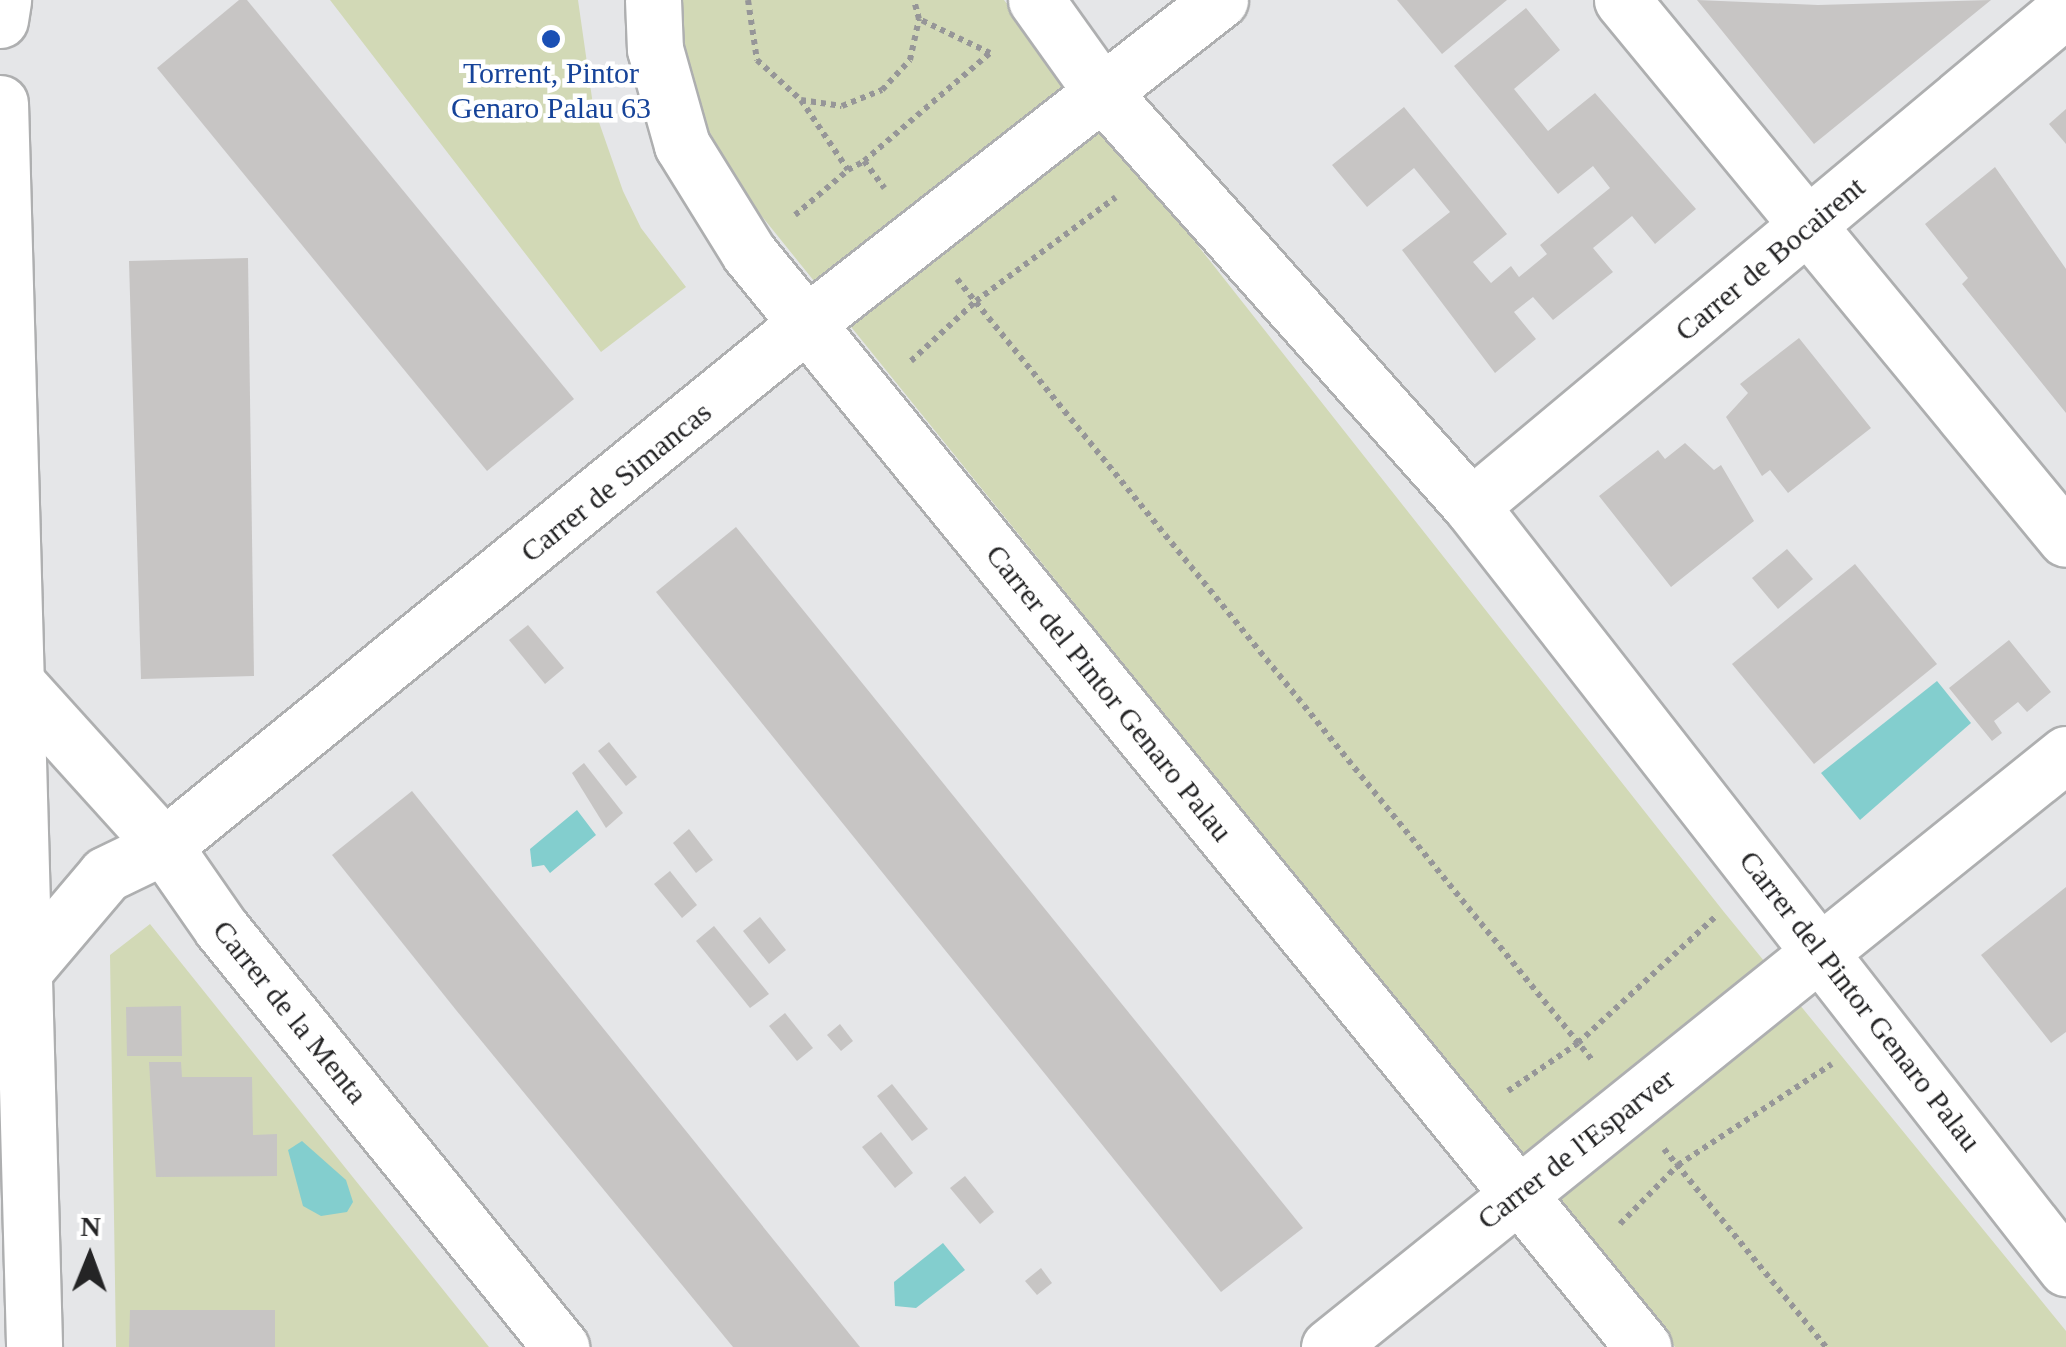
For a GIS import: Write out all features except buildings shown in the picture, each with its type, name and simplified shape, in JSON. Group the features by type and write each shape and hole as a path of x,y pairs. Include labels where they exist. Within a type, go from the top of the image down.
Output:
{"street":[{"path":"0,20 2,0"},
{"name":"Carrer del Pintor Genaro Palau","path":"653,0 656,49 682,145 749,253 1643,1347"},
{"name":"Carrer del Pintor Genaro Palau","path":"1036,0 1101,91 1471,506 1824,953 2066,1268"},
{"name":"Carrer de Simancas","path":"12,980 106,874 164,846 808,322 1220,0"},
{"path":"1622,0 2066,539"},
{"name":"Carrer de Bocairent","path":"1471,506 2066,9"},
{"path":"0,103 15,681 12,980 34,1347"},
{"name":"Carrer de la Menta","path":"15,681 164,846 221,928 561,1347"},
{"name":"Carrer de l'Esparver","path":"1328,1347 1824,953 2066,754"}],"path":[{"path":"749,0 757,60 801,100 848,170"},
{"path":"801,100 842,106 882,90 910,60 919,19 914,0"},
{"path":"749,253 990,53 919,19"},
{"path":"870,399 976,301 1164,162"},
{"path":"954,275 1826,1347"},
{"path":"1460,1124 1578,1043 1761,874"},
{"path":"1577,1267 1678,1166 1883,1030"}],"green space":[{"path":"330,0 578,0 593,105 623,191 641,228 686,287 601,352"},
{"path":"667,0 1004,0 1724,912 2066,1331 2066,1347 1675,1347 747,198 699,113"},
{"path":"150,924 489,1347 116,1347 110,955"}],"water":[{"path":"1937,681 1971,723 1860,820 1821,773"},
{"path":"577,810 596,835 550,873 544,865 532,867 530,849"},
{"path":"302,1141 346,1180 353,1202 347,1212 321,1216 303,1206 288,1150"},
{"path":"943,1243 965,1270 916,1308 895,1306 894,1282"}],"place":[{"name":"Torrent, Pintor Genaro Palau 63","path":"551,39"}]}
